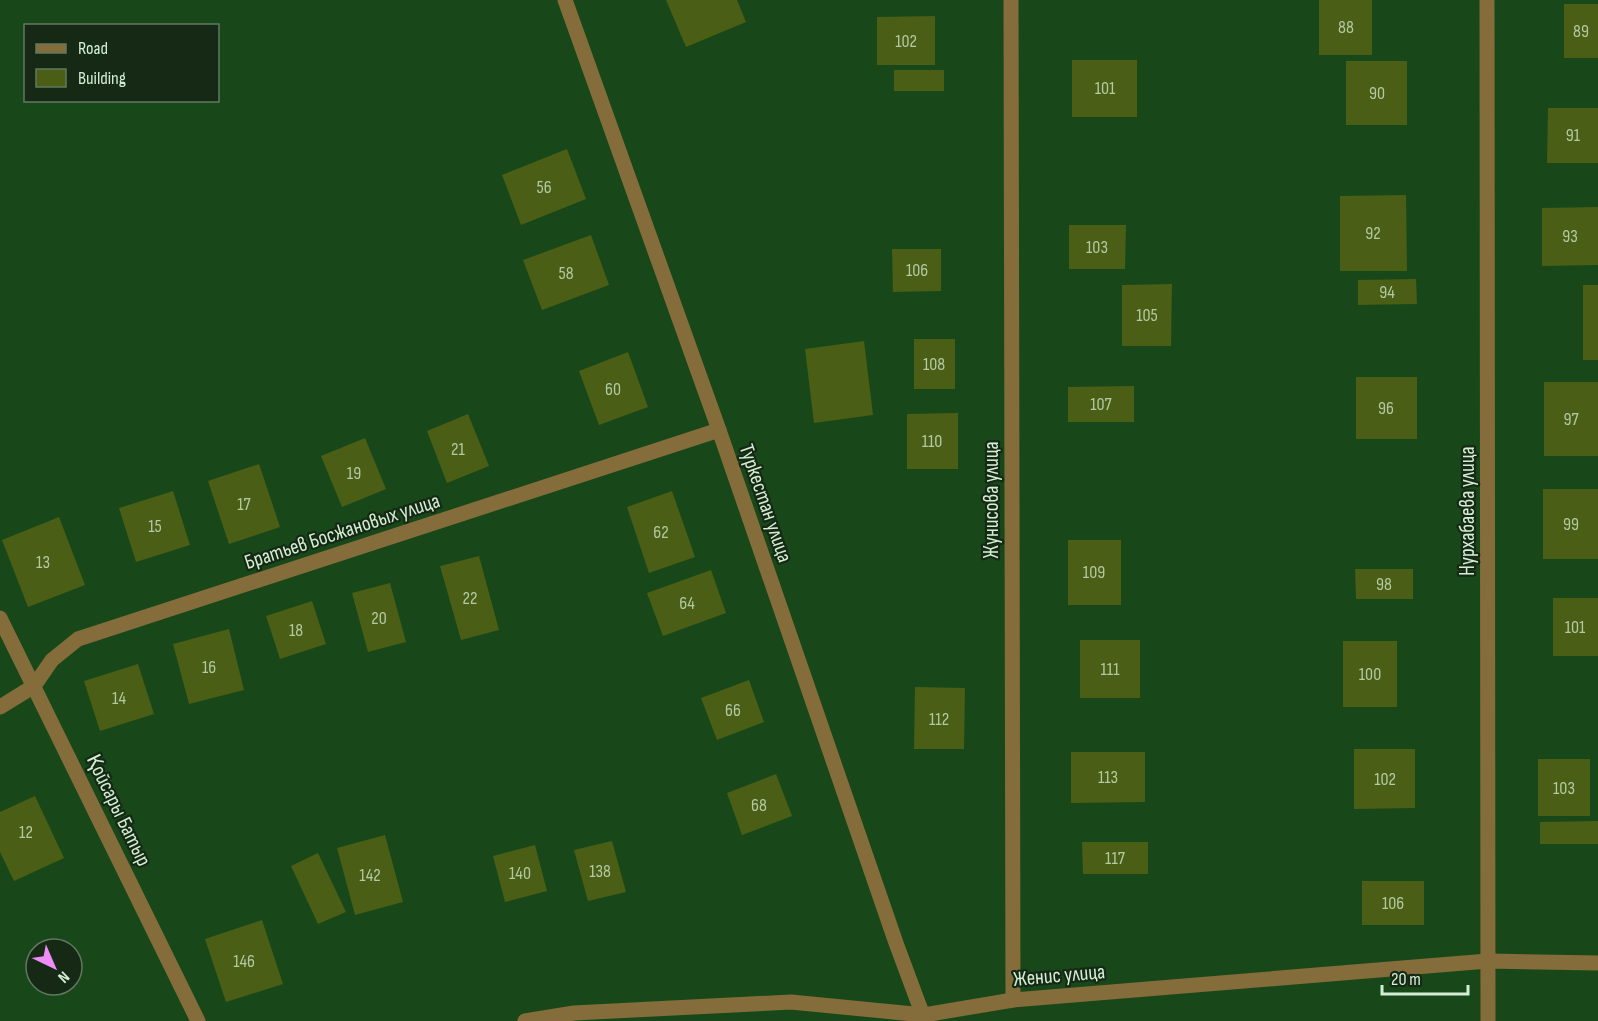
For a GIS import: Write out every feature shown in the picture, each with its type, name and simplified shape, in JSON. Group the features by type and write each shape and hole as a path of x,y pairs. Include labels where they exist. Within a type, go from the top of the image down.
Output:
{"street":[{"name":"Туркестан улица","path":"565,0 719,430 896,943 925,1018"},
{"name":"Жунисова улица","path":"1011,0 1013,999"},
{"name":"Нурхабаева улица","path":"1487,0 1488,1021"},
{"name":"Братьев Босжановых улица","path":"0,707 34,686 52,660 78,639 719,430"},
{"name":"Қойсары Батыр","path":"0,618 198,1021"},
{"name":"Женис улица","path":"525,1021 574,1013 791,1002 925,1018 1013,999 1488,961 1598,963"}],"building":[{"path":"666,0 737,0 746,22 686,47"},
{"path":"1319,0 1372,0 1372,55 1319,55"},
{"path":"1564,4 1598,4 1598,58 1564,58"},
{"path":"935,16 935,65 877,65 877,17"},
{"path":"1072,60 1137,60 1137,117 1072,117"},
{"path":"1346,61 1407,61 1407,125 1346,125"},
{"path":"894,70 944,70 944,91 894,91"},
{"path":"1548,108 1598,108 1598,163 1547,163"},
{"path":"567,149 586,199 521,225 502,175"},
{"path":"1406,195 1407,271 1340,271 1340,196"},
{"path":"1598,207 1598,265 1542,266 1542,208"},
{"path":"1069,225 1126,225 1125,269 1069,269"},
{"path":"591,235 609,285 542,310 523,260"},
{"path":"892,249 941,249 941,291 893,292"},
{"path":"1416,279 1417,304 1358,305 1358,280"},
{"path":"1172,284 1171,346 1122,346 1122,285"},
{"path":"1583,285 1598,285 1598,360 1583,360"},
{"path":"914,339 955,339 955,389 914,389"},
{"path":"864,341 873,415 814,423 805,349"},
{"path":"628,352 648,407 599,425 579,371"},
{"path":"1356,377 1417,377 1417,439 1356,439"},
{"path":"1544,382 1598,382 1598,456 1544,456"},
{"path":"1134,386 1134,422 1068,422 1068,387"},
{"path":"958,413 958,469 907,469 907,414"},
{"path":"468,414 489,466 447,483 427,431"},
{"path":"365,438 386,489 342,507 321,456"},
{"path":"259,464 280,527 229,544 208,481"},
{"path":"1543,489 1598,489 1598,559 1543,559"},
{"path":"173,491 190,545 136,562 119,508"},
{"path":"672,491 695,557 649,573 627,507"},
{"path":"59,517 85,585 28,607 2,540"},
{"path":"1068,540 1121,540 1121,605 1068,605"},
{"path":"479,556 499,630 461,640 440,566"},
{"path":"1355,569 1413,569 1413,599 1356,599"},
{"path":"711,570 726,613 663,636 647,593"},
{"path":"390,583 406,642 368,652 352,593"},
{"path":"1553,598 1598,598 1598,656 1553,656"},
{"path":"312,601 326,644 280,659 266,616"},
{"path":"229,629 244,690 189,704 173,644"},
{"path":"1080,640 1140,640 1140,698 1080,698"},
{"path":"1343,641 1397,641 1397,707 1343,707"},
{"path":"138,664 154,714 100,731 84,681"},
{"path":"749,680 764,722 717,740 701,698"},
{"path":"915,687 965,688 964,749 914,749"},
{"path":"1354,749 1415,749 1415,808 1354,809"},
{"path":"1071,752 1145,752 1145,802 1071,803"},
{"path":"1538,759 1590,759 1590,816 1538,816"},
{"path":"776,774 792,816 742,835 727,793"},
{"path":"35,796 64,858 14,881 0,852 0,812"},
{"path":"1598,821 1598,844 1540,844 1540,822"},
{"path":"385,835 403,902 355,915 337,848"},
{"path":"612,841 626,892 588,901 574,850"},
{"path":"1082,842 1148,842 1148,874 1083,874"},
{"path":"535,845 547,891 505,902 493,856"},
{"path":"318,853 346,912 318,924 291,866"},
{"path":"1362,881 1424,881 1424,925 1362,925"},
{"path":"262,920 283,984 226,1002 205,939"}]}
